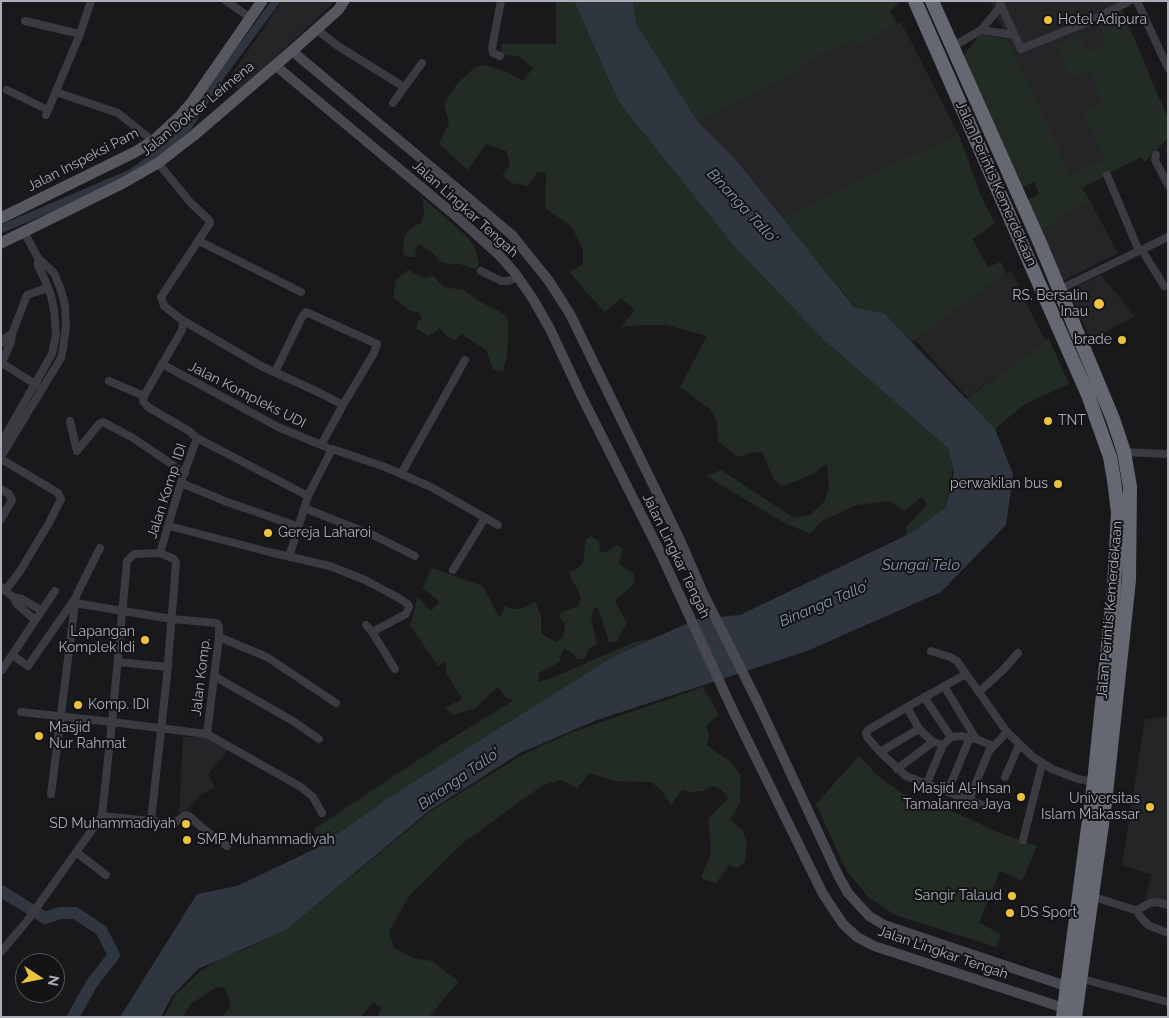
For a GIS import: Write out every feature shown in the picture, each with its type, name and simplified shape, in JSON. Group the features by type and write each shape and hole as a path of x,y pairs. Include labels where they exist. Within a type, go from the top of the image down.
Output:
{"highway":[{"name":"Jalan Perintis Kemerdekaan","path":"915,1 1074,361 1110,456 1118,513 1114,587 1074,985"},
{"name":"Jalan Perintis Kemerdekaan","path":"932,1 1036,234 1113,419 1124,452 1131,499 1128,580 1107,787 1091,896 1069,1013"},
{"path":"1074,361 1087,356"}],"main road":[{"name":"Jalan Inspeksi Pam","path":"1,218 154,141 192,102 262,1"},
{"name":"Jalan Dokter Leimena","path":"1,243 158,163 276,66 338,10 344,1"},
{"name":"Jalan Lingkar Tengah","path":"292,52 512,235 549,280 570,314 848,893 870,916 884,925 1074,985"},
{"name":"Jalan Lingkar Tengah","path":"276,66 457,217 498,254 518,277 550,329 823,894 843,924 857,937 874,946 1069,1013"}],"street":[{"path":"6,90 47,113 80,34 91,1"},
{"path":"226,1 251,18"},
{"path":"500,56 493,53 492,48 501,1"},
{"path":"952,47 980,30 1000,4 1021,49 1130,1"},
{"path":"1137,1 1168,68"},
{"path":"25,21 80,34"},
{"path":"316,29 338,46 404,87"},
{"path":"980,30 1014,35"},
{"path":"393,103 422,63"},
{"path":"56,92 118,113 154,141"},
{"path":"1156,155 1155,160 1168,185"},
{"path":"158,163 190,202 209,220 208,227 161,297 164,306 182,320 261,366 343,405"},
{"path":"1107,176 1141,250 1164,286"},
{"path":"24,232 38,258 54,274 65,306 66,330 62,354 1,456 58,493 60,497 60,504 20,571 3,589 41,610"},
{"path":"1058,290 1168,237"},
{"path":"199,241 301,292"},
{"path":"1,443 54,350 56,335 54,310 48,288 38,266 38,258"},
{"path":"481,272 501,282 518,277"},
{"path":"42,389 2,363 27,295 48,288"},
{"path":"275,372 306,312 374,341 377,344 374,353 321,445"},
{"path":"109,381 144,396 182,330 182,320"},
{"path":"1,344 4,339 12,334"},
{"path":"54,350 62,354"},
{"path":"401,474 465,360"},
{"name":"Jalan Kompleks UDI","path":"162,364 278,427 432,487 498,526"},
{"name":"Jalan Komp. IDI","path":"122,611 128,559 134,554 160,553 197,438 189,431 148,408 143,402 144,396"},
{"path":"70,421 77,451 102,422 133,438 185,473"},
{"path":"197,438 308,496"},
{"path":"289,557 297,526 308,496 332,449"},
{"path":"1124,452 1168,454"},
{"path":"181,483 227,502 297,526"},
{"path":"1,489 12,498 12,504 1,520"},
{"path":"304,508 373,535 415,556"},
{"path":"453,570 485,518"},
{"path":"169,526 330,566 397,597 408,604 409,607 406,614 368,629 395,669"},
{"path":"1,669 12,655 28,666 76,600 100,548"},
{"path":"151,821 168,668 176,562 173,558 160,553"},
{"path":"14,652 55,591"},
{"path":"13,596 17,604 35,620"},
{"path":"52,794 76,600"},
{"name":"Jalan Komp.","path":"21,712 207,734 219,625 216,623 172,619 122,611 76,600"},
{"path":"1,952 102,816 122,611"},
{"path":"219,637 267,657 336,703"},
{"path":"931,651 954,659 1007,732 1042,764 1078,779 1094,782"},
{"path":"979,692 1018,653"},
{"path":"118,662 168,668"},
{"path":"966,674 866,731 867,737 880,752 906,776 982,805"},
{"path":"214,676 293,721 319,739"},
{"path":"944,686 973,738"},
{"path":"924,697 951,737"},
{"path":"907,707 919,729 933,742 943,745"},
{"path":"880,752 919,729"},
{"path":"969,800 993,746 1007,732"},
{"path":"207,734 301,787 313,797 322,812"},
{"path":"926,785 943,745 951,737 973,738 993,746"},
{"path":"948,791 973,738"},
{"path":"897,769 933,742"},
{"path":"1005,777 1019,745"},
{"path":"920,753 936,760"},
{"path":"1023,840 1042,764"},
{"path":"102,816 174,823 186,815 227,846"},
{"path":"76,852 106,875"},
{"path":"1091,896 1138,911 1139,915 1148,925 1168,933"},
{"path":"1138,911 1139,908 1150,903 1156,902 1168,905"},
{"path":"1074,985 1168,1002"}],"shaded area":[{"path":"282,1 335,1 240,91 228,80"},
{"path":"556,1 574,1 617,100 822,338 948,448 953,468 946,507 909,534 906,535 907,526 927,505 922,497 904,511 889,501 857,505 822,521 810,533 788,525 706,476 721,470 794,518 810,515 825,501 829,484 827,464 813,474 782,487 774,479 762,452 737,457 718,441 717,421 710,409 680,387 707,336 666,325 621,327 635,310 621,299 605,312 570,272 583,264 583,249 571,226 545,208 546,173 537,172 528,186 512,183 502,176 510,165 506,151 486,144 468,170 439,144 449,123 444,103 457,84 475,67 485,65 507,72 523,81 533,68 518,56 502,55 501,44 556,44"},
{"path":"633,1 899,2 890,12 897,24 860,45 857,41 816,56 800,66 802,71 698,122 636,23"},
{"path":"990,1 1137,1 1122,8 1124,14 1100,24 1107,43 1086,52 1069,78 1089,69 1103,102 1084,111 1103,160 1069,174"},
{"path":"1124,14 1168,119 1168,138 1145,162 1141,157 1082,188 1090,201 1040,231 1026,201 1039,194 1035,182 1023,187 963,57 980,34 1008,39 1070,174 1103,160 1083,111 1102,102 1089,70 1070,78 1056,45 1077,33 1086,52 1106,43 1100,24"},
{"path":"901,22 958,133 783,219 736,160 698,122 801,71 800,66 814,59 815,56 857,41 860,45"},
{"path":"958,133 982,198 995,223 972,239 988,267 1001,262 1006,274 911,341 884,313 855,307 783,219"},
{"path":"423,198 474,245 479,263 476,269 440,261 433,253 419,244 415,251 416,257 408,257 403,254 404,237 411,228 421,223 424,215"},
{"path":"1090,201 1118,253 1061,282 1040,231"},
{"path":"408,270 424,278 433,276 444,287 463,290 506,315 508,323 507,356 503,372 493,370 486,350 461,334 455,340 446,336 440,328 429,336 417,329 417,322 422,319 420,313 410,311 393,297 396,279"},
{"path":"1012,270 1045,340 967,397 915,340"},
{"name":"RS. Bersalin Inau","path":"1101,275 1135,316 1091,340 1068,291"},
{"path":"1049,339 1069,384 1025,404 995,429 966,399 1045,340"},
{"path":"591,536 599,541 600,551 605,553 617,545 623,549 619,564 635,574 634,584 615,601 627,623 616,642 609,642 598,608 594,607 591,619 597,644 589,649 584,659 578,659 564,648 559,662 539,673 538,682 552,678 634,642 651,639 614,656 391,796 319,847 314,829 438,747 514,700 505,697 498,687 475,708 453,715 445,708 462,699 446,672 446,662 438,666 410,625 418,597 431,611 440,602 422,588 432,568 483,586 499,617 502,615 505,605 512,609 524,608 535,601 541,617 541,633 555,642 563,638 565,625 559,616 561,612 578,606 581,599 569,571 577,569 583,563 586,539"},
{"path":"703,687 719,715 706,726 709,735 707,745 733,764 741,776 740,801 730,819 743,831 747,844 745,862 737,868 729,865 716,883 704,880 701,877 709,859 711,848 708,819 728,798 721,789 712,786 702,791 691,792 682,790 671,805 663,792 651,782 614,781 590,773 577,788 562,780 543,785 464,842 409,896 389,932 394,948 414,958 432,961 459,982 429,1017 377,1017 381,1008 373,1002 361,1017 222,1017 229,1008 230,1001 224,988 216,987 190,1005 183,1017 164,1017 176,994 202,970 227,955 241,951 286,930 431,811 524,754 570,733"},
{"name":"Universitas Islam Makassar","path":"1168,716 1168,902 1145,899 1152,875 1122,865 1145,719"},
{"path":"183,737 210,737 228,750 208,775 215,787 201,795 179,817"},
{"path":"859,756 879,777 903,794 951,811 1005,835 1037,846 1022,881 1000,871 979,923 1001,934 996,947 895,915 868,897 846,870 816,804"}],"water":[{"path":"574,1 633,1 636,23 698,122 736,160 854,307 884,313 995,429 1013,474 1006,525 941,592 807,651 597,720 520,753 429,811 286,930 198,969 172,996 161,1017 120,1017 197,894 237,886 319,847 391,796 614,656 697,619 740,615 909,534 946,507 954,472 948,448 824,340 736,248 618,101"}],"waterway":[{"path":"1,229 132,173 164,149 187,128 220,77 276,1"},
{"path":"1,891 45,918 60,913 75,913 101,930 114,955 92,983 73,1017"}],"place":[{"name":"Hotel Adipura","path":"1048,20"},
{"name":"RS. Bersalin Inau","path":"1099,304"},
{"name":"brade","path":"1122,340"},
{"name":"TNT","path":"1048,421"},
{"name":"perwakilan bus","path":"1058,484"},
{"name":"Gereja Laharoi","path":"268,533"},
{"name":"Lapangan Komplek Idi","path":"145,640"},
{"name":"Komp. IDI","path":"78,705"},
{"name":"Masjid Nur Rahmat","path":"39,736"},
{"name":"Masjid Al-Ihsan Tamalanrea Jaya","path":"1021,797"},
{"name":"Universitas Islam Makassar","path":"1150,807"},
{"name":"SD Muhammadiyah","path":"186,824"},
{"name":"SMP Muhammadiyah","path":"187,840"},
{"name":"Sangir Talaud","path":"1012,896"},
{"name":"DS Sport","path":"1010,913"}],"water label":[{"name":"Binanga Tallo'","path":"742,206"},
{"name":"Sungai Telo","path":"921,565"},
{"name":"Binanga Tallo'","path":"824,604"},
{"name":"Binanga Tallo'","path":"459,779"}]}
